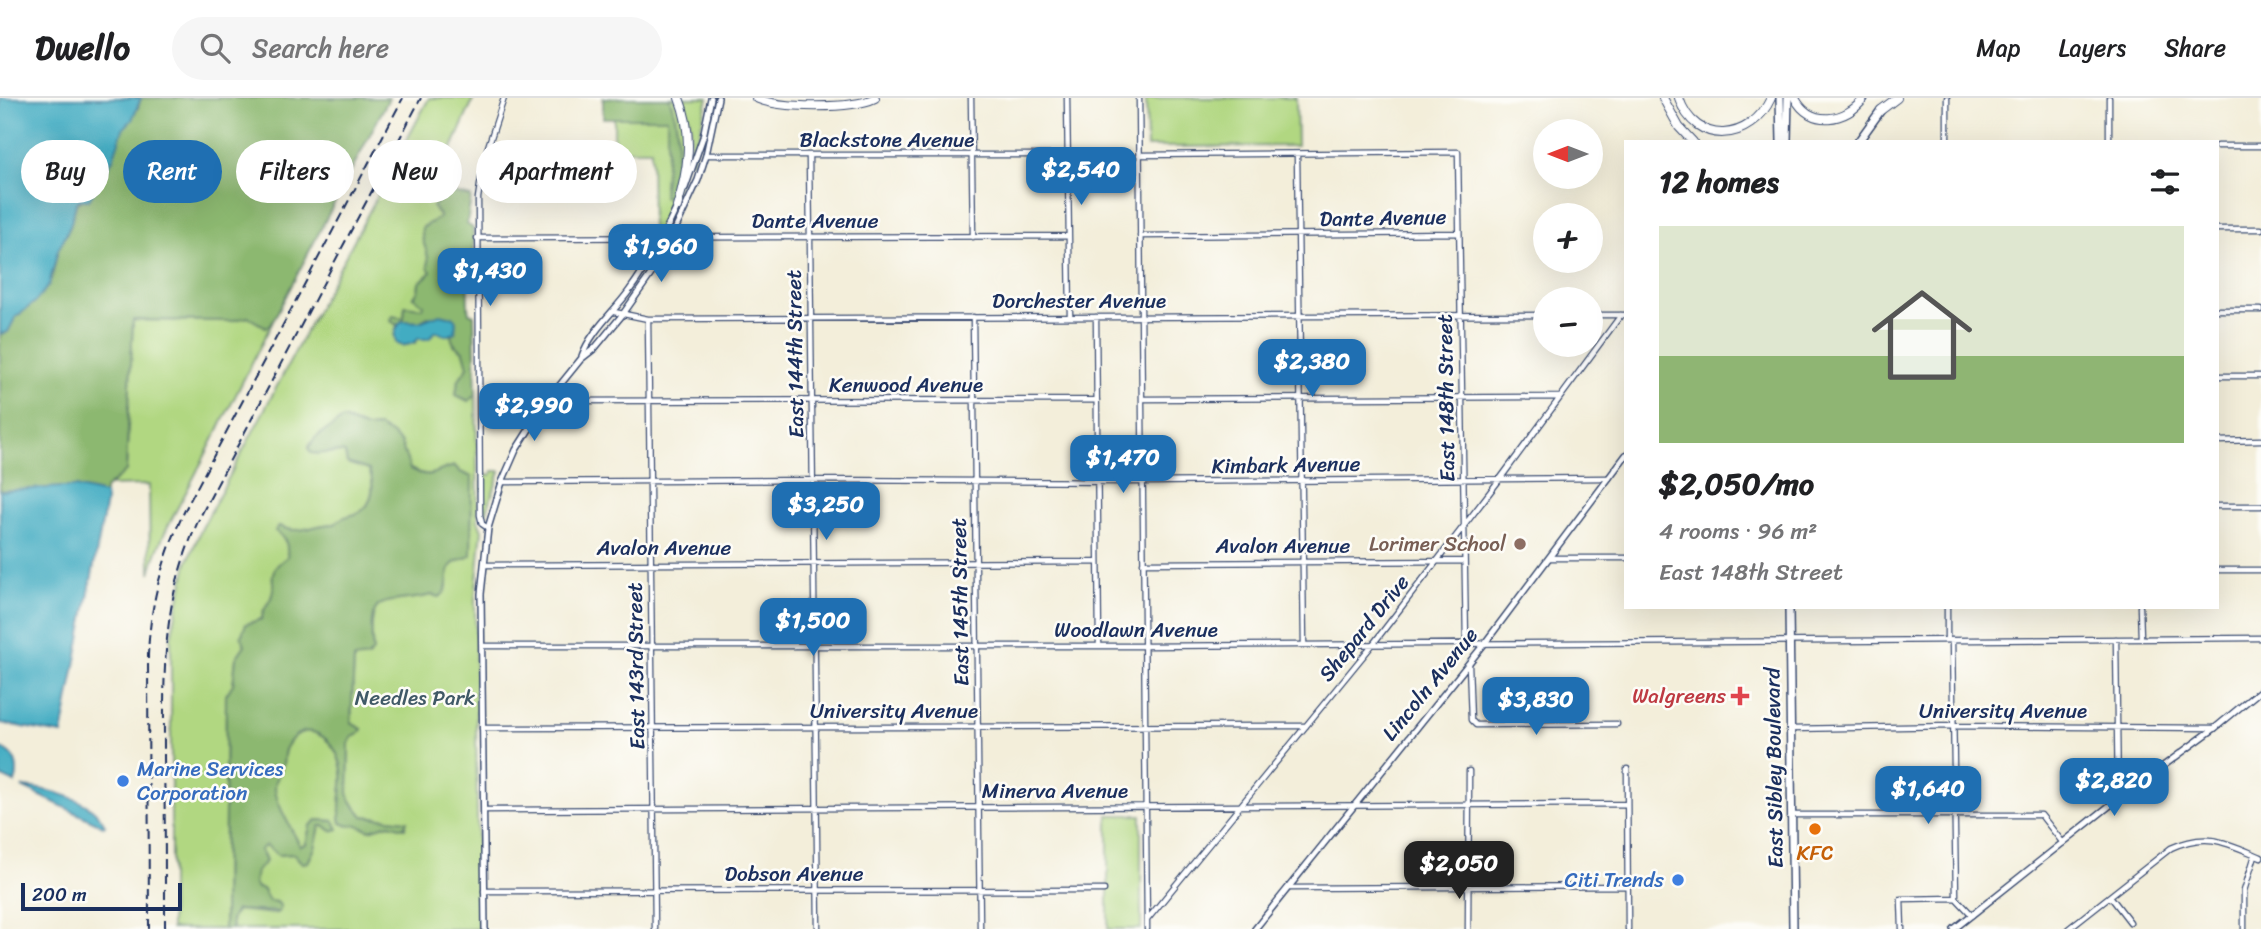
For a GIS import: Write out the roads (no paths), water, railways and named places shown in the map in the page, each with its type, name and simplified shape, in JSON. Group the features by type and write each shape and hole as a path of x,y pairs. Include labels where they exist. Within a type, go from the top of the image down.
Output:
{"highway":[{"path":"677,207 684,186 689,148 686,120 679,98"},
{"path":"757,98 769,104 782,105 856,104 875,98"},
{"path":"1663,98 1679,127 1691,140"},
{"path":"1679,98 1684,111 1693,122 1703,128 1730,133 1744,130 1756,121 1771,98"},
{"path":"1795,98 1807,113 1828,119 1849,113 1864,98"},
{"path":"1881,110 1897,98"}],"main road":[{"path":"1780,98 1781,140"},
{"path":"1787,140 1788,98"},
{"path":"1858,140 1881,110"},
{"name":"East Sibley Boulevard","path":"1789,609 1793,929"}],"street":[{"path":"488,528 482,524 480,515 478,198 484,159 505,98"},
{"path":"581,359 587,341 614,312 654,255 663,237 703,137 711,98"},
{"path":"485,929 482,646 483,565 488,528 502,482 523,436 581,359 595,348 623,314 661,260 691,197 706,155 719,98"},
{"path":"971,98 973,237"},
{"path":"1067,98 1070,317"},
{"path":"1139,98 1147,929"},
{"path":"1881,110 1889,98"},
{"path":"1947,98 1947,140"},
{"path":"2109,98 2109,140"},
{"path":"2219,146 2261,146"},
{"name":"East 148th Street","path":"1297,154 1458,152 1466,643"},
{"path":"1139,155 1297,154 1304,644"},
{"name":"Blackstone Avenue","path":"706,155 1068,155"},
{"name":"East 144th Street","path":"809,156 818,929"},
{"path":"2219,229 2261,229"},
{"name":"Dante Avenue","path":"1140,236 1459,233"},
{"name":"Dante Avenue","path":"477,238 1068,236"},
{"path":"2219,310 2261,310"},
{"name":"Dorchester Avenue","path":"614,312 648,319 1533,315"},
{"path":"1603,315 1623,315"},
{"name":"Shepard Drive","path":"1147,920 1373,644 1623,315"},
{"name":"East 145th Street","path":"973,317 980,929"},
{"path":"1096,317 1098,646"},
{"name":"East 143rd Street","path":"648,319 655,929"},
{"path":"2219,376 2261,376"},
{"path":"1142,399 1559,397"},
{"name":"Kenwood Avenue","path":"547,401 1097,400"},
{"path":"2219,441 2261,440"},
{"name":"Lincoln Avenue","path":"1255,929 1469,664 1624,458"},
{"name":"Kimbark Avenue","path":"502,482 1142,482 1609,478"},
{"path":"2219,506 2261,506"},
{"path":"1549,558 1624,558"},
{"name":"Avalon Avenue","path":"1143,563 1464,561"},
{"name":"Avalon Avenue","path":"483,565 1098,562"},
{"path":"2219,570 2261,570"},
{"path":"1947,609 1953,726 1956,898 1972,915"},
{"path":"2140,609 2141,638"},
{"name":"Woodlawn Avenue","path":"482,646 1144,646 2261,638"},
{"path":"2116,639 2118,799"},
{"path":"1469,664 1471,720 1480,726 1617,724"},
{"path":"1954,929 2261,690"},
{"name":"University Avenue","path":"482,728 1306,726"},
{"name":"University Avenue","path":"1791,729 1953,726 2215,728"},
{"path":"1627,769 1628,929"},
{"path":"1468,929 1469,771"},
{"name":"Minerva Avenue","path":"484,810 1628,804"},
{"path":"1792,815 2041,815 2063,843"},
{"path":"2068,929 2171,848 2180,844 2203,840 2228,842 2261,857"},
{"path":"2244,929 2244,891 2255,855"},
{"path":"1290,888 1628,886"},
{"name":"Dobson Avenue","path":"484,891 1104,890"},
{"path":"2110,896 2130,922"},
{"path":"1902,929 1901,899 1956,898"}],"water":[{"path":"0,98 141,98 132,120 123,129 109,166 109,140 21,140 21,203 77,203 70,226 58,250 49,285 35,302 15,318 8,332 0,334"},
{"path":"440,314 453,317 456,321 455,332 451,335 434,332 429,339 418,339 406,345 397,344 395,332 402,321 419,322"},
{"path":"62,487 105,494 106,502 62,734 0,723 0,491"},
{"path":"0,748 10,753 15,761 15,783 0,776"},
{"path":"22,787 57,793 80,802 99,816 105,825 103,826"}],"railway":[{"path":"149,929 148,655 155,599 164,563 185,510 403,98"},
{"path":"165,929 165,664 171,606 178,577 200,517 421,98"}],"place":[{"name":"Lorimer School","path":"1520,544"},
{"name":"Walgreens","path":"1740,696"},
{"name":"Marine Services Corporation","path":"123,781"},
{"name":"KFC","path":"1815,829"},
{"name":"Citi Trends","path":"1678,880"}],"park label":[{"name":"Needles Park","path":"415,698"}]}
